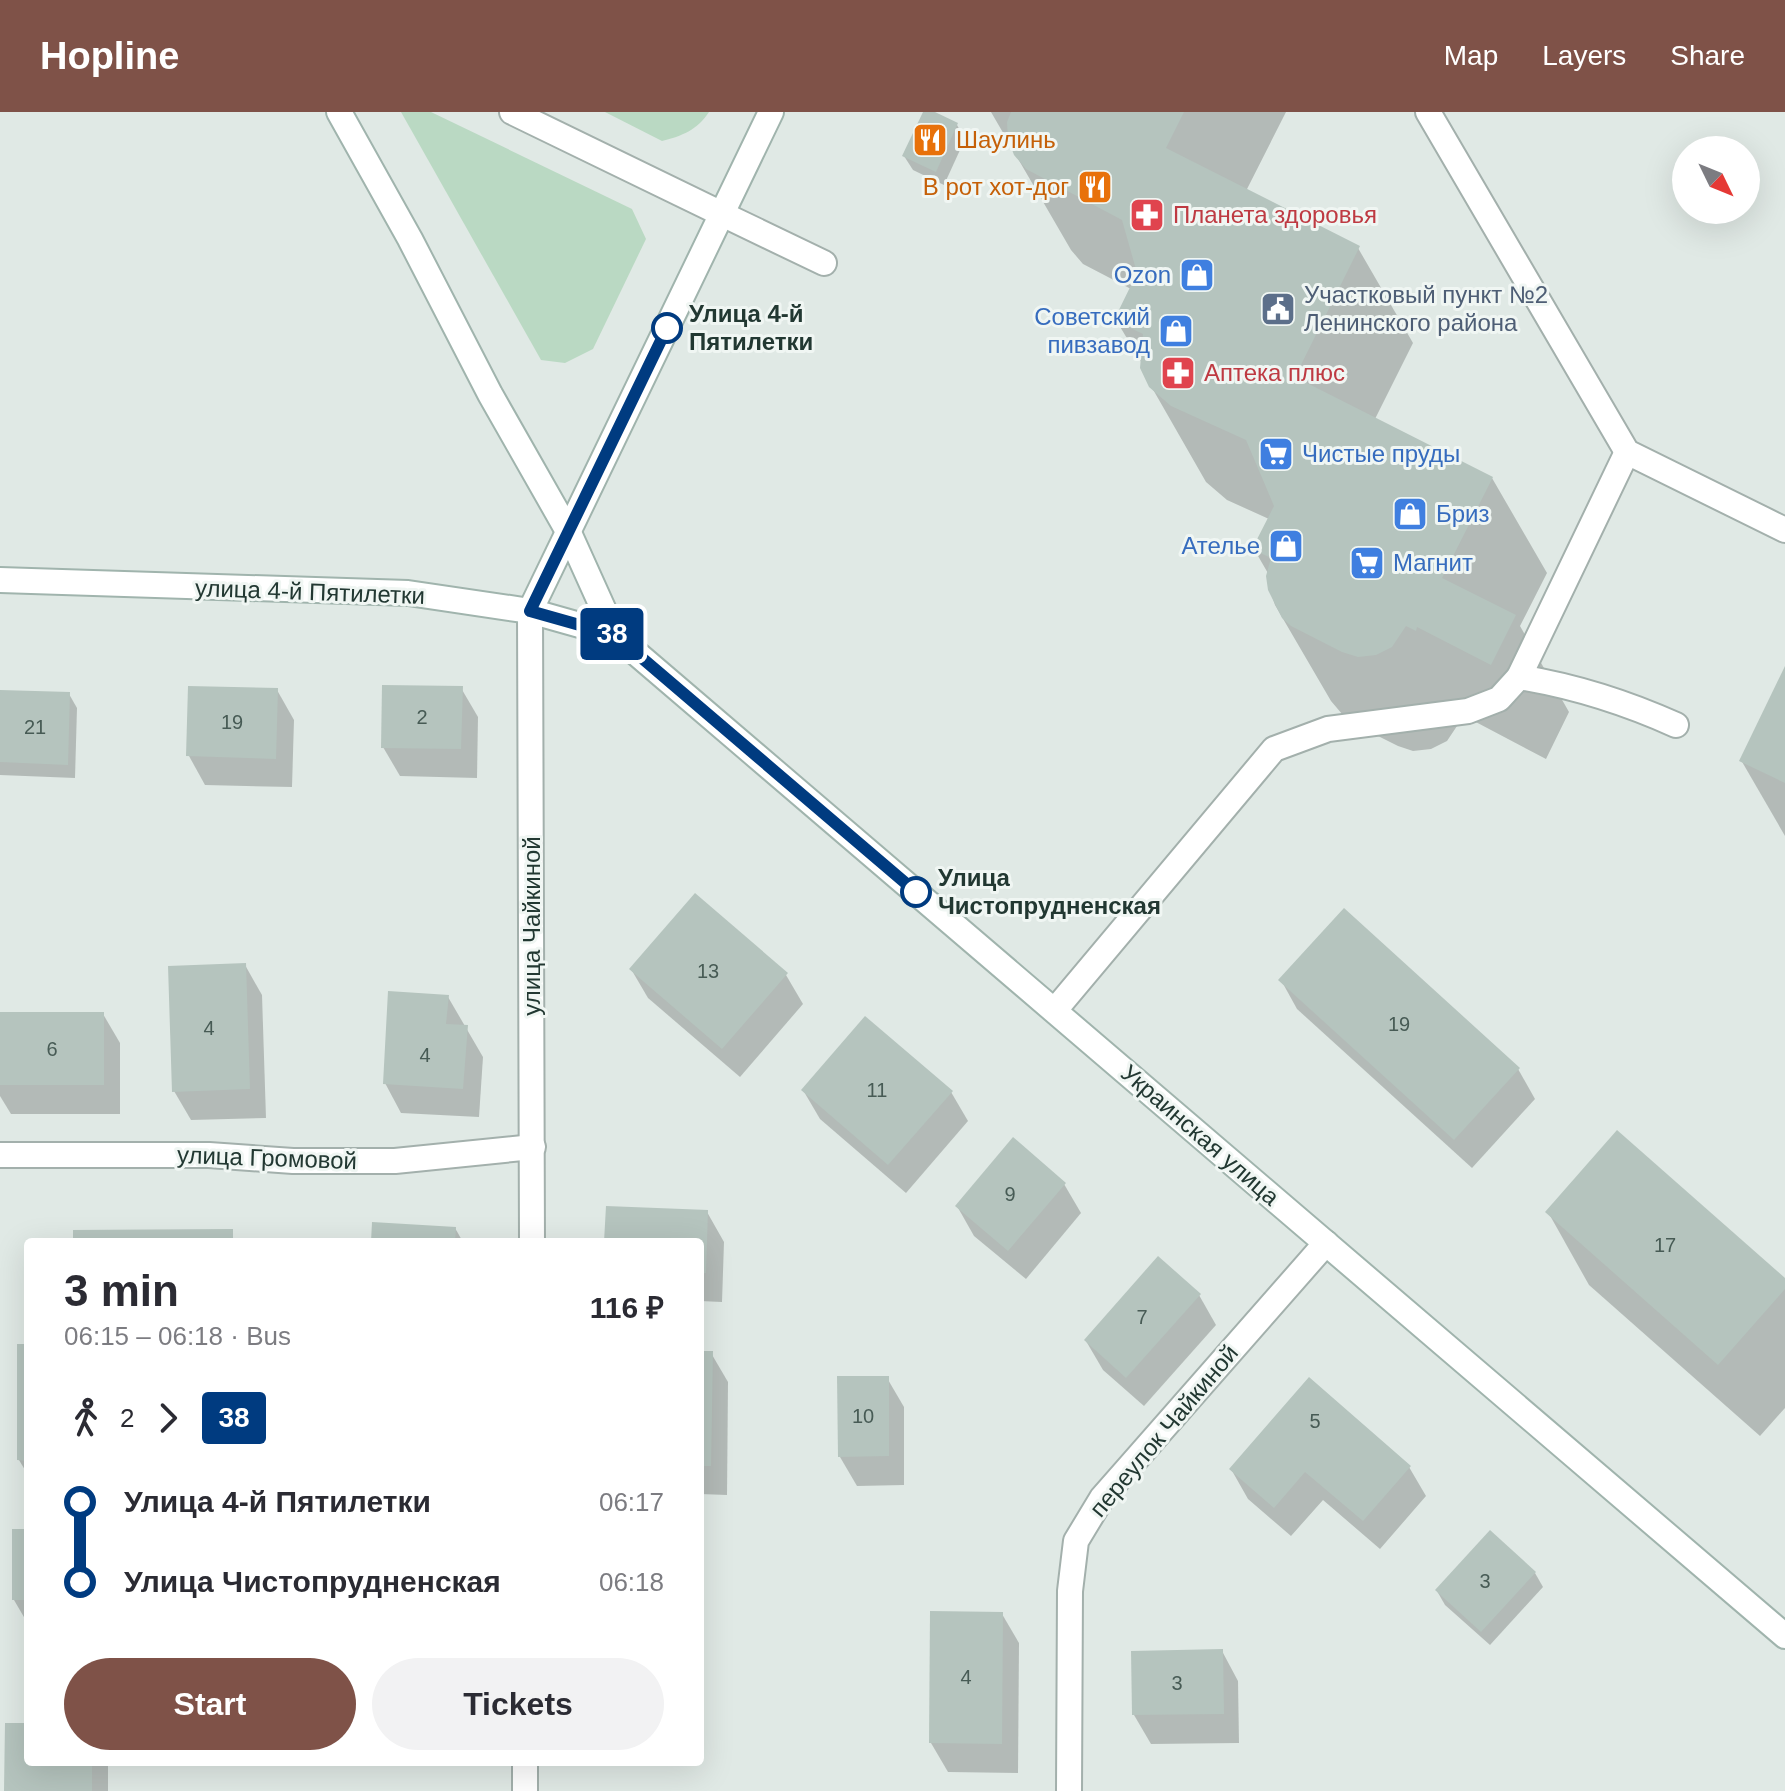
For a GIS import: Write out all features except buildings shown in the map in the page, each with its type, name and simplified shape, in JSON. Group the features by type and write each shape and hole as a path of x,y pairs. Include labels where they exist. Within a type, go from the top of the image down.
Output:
{"street":[{"path":"339,112 410,239 490,394 569,533 615,635"},
{"path":"512,112 824,263"},
{"path":"530,611 771,112"},
{"path":"1428,112 1627,452 1785,530"},
{"path":"1055,1010 1274,749 1328,729 1468,711 1499,699 1519,677 1627,452"},
{"name":"улица 4-й Пятилетки","path":"0,580 408,593 530,611 615,635"},
{"name":"улица Чайкиной","path":"530,611 532,1238"},
{"name":"Украинская улица","path":"615,635 1785,1636"},
{"path":"1519,677 1600,695 1676,725"},
{"name":"улица Громовой","path":"0,1155 209,1155 293,1161 395,1161 533,1147"},
{"name":"переулок Чайкиной","path":"1069,1791 1070,1591 1076,1541 1102,1498 1326,1243"},
{"path":"525,1766 525,1791"}],"green space":[{"path":"401,112 431,112 632,209 646,239 593,349 565,363 541,360"},
{"path":"605,112 709,112 688,131 662,141"}],"bus line":[{"name":"38","path":"667,328 530,611 615,635 916,892"}],"place":[{"name":"Шаулинь","path":"930,140"},
{"name":"В рот хот-дог","path":"1095,187"},
{"name":"Планета здоровья","path":"1147,215"},
{"name":"Ozon","path":"1197,275"},
{"name":"Участковый пункт №2 Ленинского района","path":"1278,309"},
{"name":"Улица 4-й Пятилетки","path":"667,328"},
{"name":"Советский пивзавод","path":"1176,331"},
{"name":"Аптека плюс","path":"1178,373"},
{"name":"Чистые пруды","path":"1276,454"},
{"name":"Бриз","path":"1410,514"},
{"name":"Ателье","path":"1286,546"},
{"name":"Магнит","path":"1367,563"},
{"name":"Улица Чистопрудненская","path":"916,892"}]}
